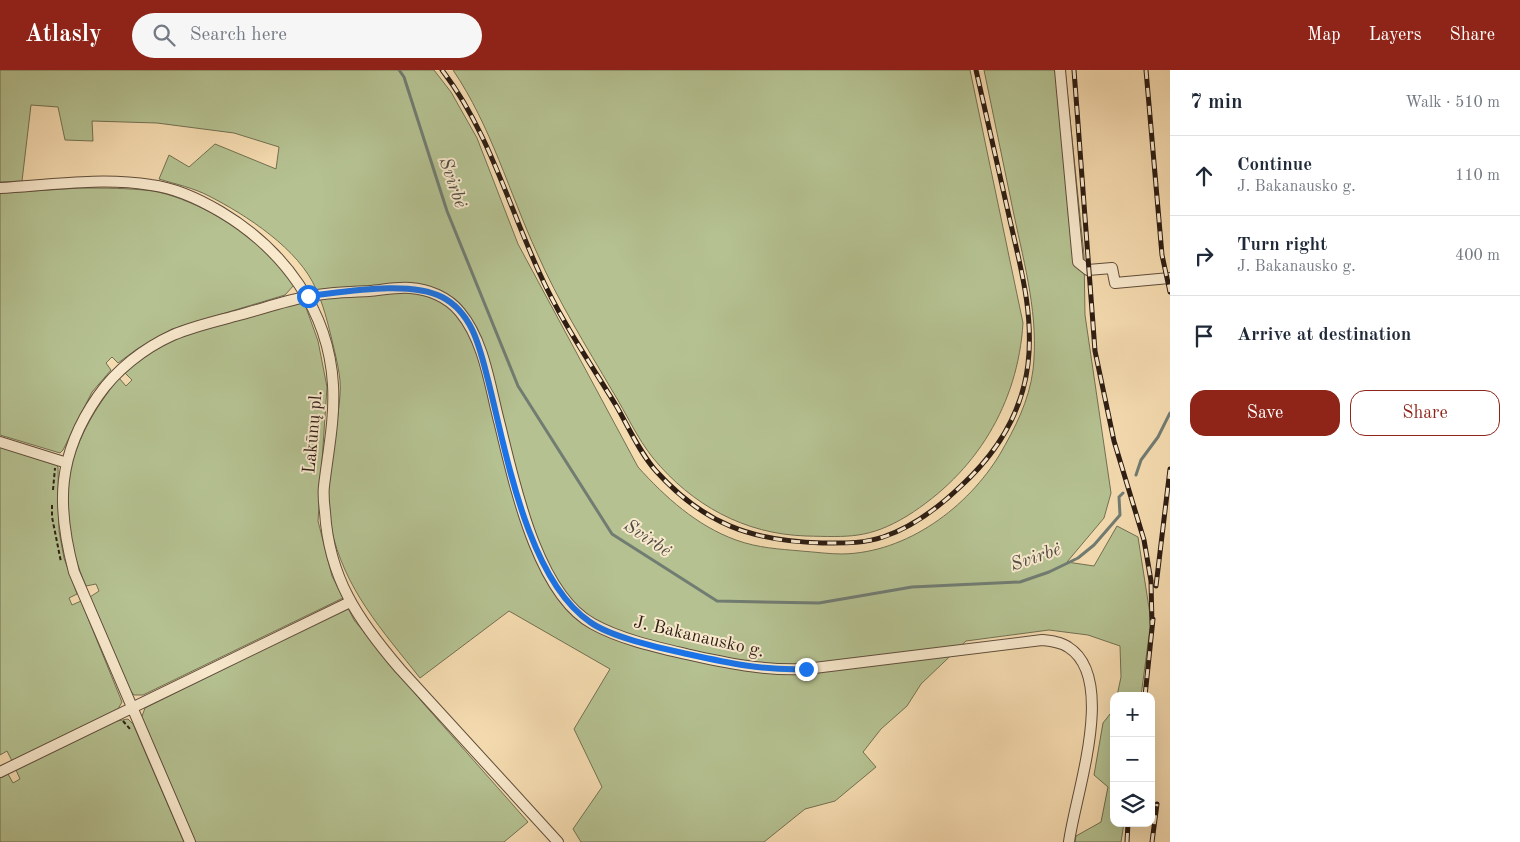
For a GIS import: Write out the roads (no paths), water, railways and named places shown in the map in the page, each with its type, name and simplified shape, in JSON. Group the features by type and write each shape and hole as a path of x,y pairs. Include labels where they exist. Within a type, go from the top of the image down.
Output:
{"street":[{"path":"1060,70 1078,262 1088,270 1112,268 1115,283 1170,278"},
{"name":"Lakūnų pl.","path":"0,188 133,182 171,189 214,209 271,248 308,296 328,351 333,382 334,412 324,488 326,538 336,570 350,602 374,639 558,842"},
{"name":"J. Bakanausko g.","path":"190,842 74,572 66,544 62,508 62,462 99,394 127,364 146,350 172,336 190,329 308,296 409,288 430,292 444,298 457,308 472,327 481,352 518,498 532,538 560,594 571,608 591,624 669,650 741,666 774,670 815,668 1017,641 1042,640 1068,646 1078,655 1084,665 1090,683 1093,708 1091,730 1069,842"},
{"path":"0,442 62,462"},
{"path":"0,772 350,602"}],"waterway":[{"name":"Svirbė","path":"399,70 404,77 447,211 518,386 612,534 717,601 819,603 912,587 1020,582 1049,572 1078,558 1094,545 1120,515 1119,497 1123,493"},
{"name":"Svirbė","path":"1136,475 1141,460 1158,437 1170,413"}],"railway":[{"path":"442,70 458,93 485,142 539,272 556,307 650,464 674,489 692,504 711,517 730,526 773,538 796,542 822,543 860,542 883,537 905,528 934,509 961,486 986,460 1006,431 1020,399 1028,364 1028,308 976,70"},
{"path":"1074,70 1095,351 1114,441 1144,540 1151,581 1152,625"},
{"path":"1146,70 1162,255 1170,292"},
{"path":"1156,586 1170,469"},
{"path":"1145,692 1153,619"},
{"path":"1152,842 1157,804"},
{"path":"1127,842 1128,827"}]}
